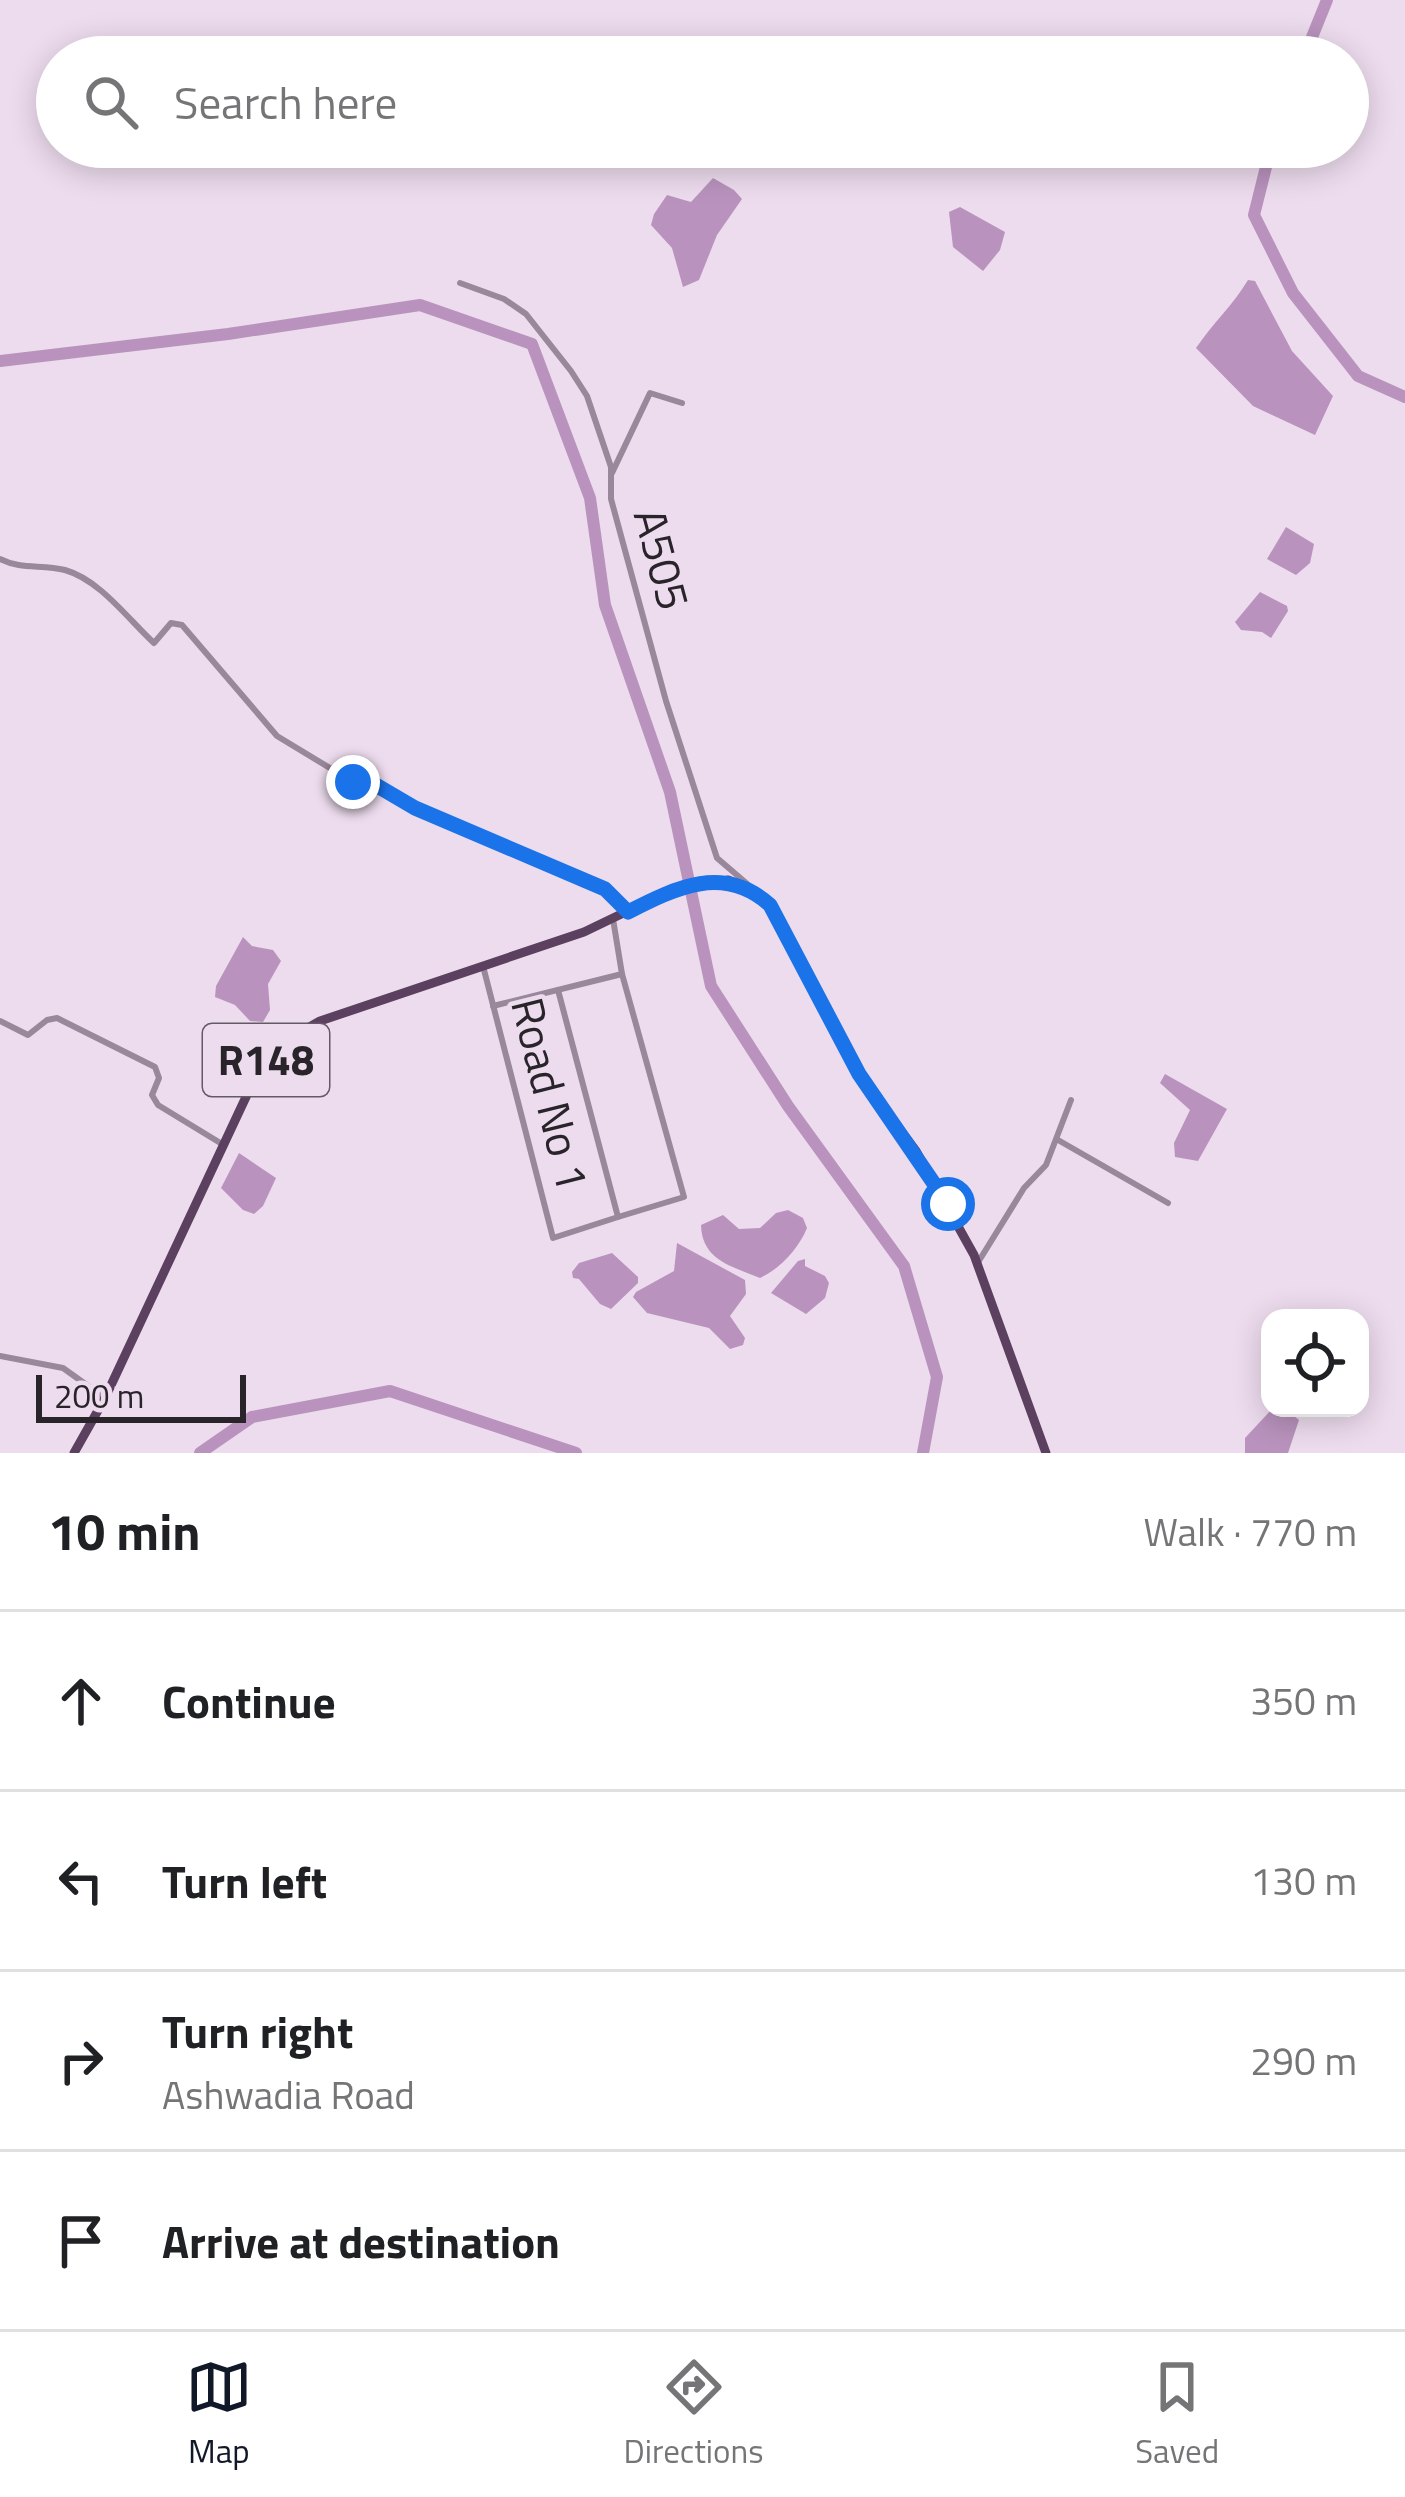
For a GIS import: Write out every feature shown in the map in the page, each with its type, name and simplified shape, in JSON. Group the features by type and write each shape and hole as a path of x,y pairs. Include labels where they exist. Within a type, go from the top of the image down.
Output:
{"main road":[{"name":"R148","path":"74,1453 105,1398 260,1067 280,1044 320,1021 613,919 667,892 728,880 754,891"},
{"path":"754,891 770,905 859,1074 948,1204 977,1264 1046,1453"}],"street":[{"name":"A505","path":"460,283 505,299 526,314 587,396 666,701 717,858 754,891"},
{"path":"611,476 650,393 682,404"},
{"path":"0,559 16,568 40,566 83,576 154,644 171,623 182,625 277,736 353,782 369,781 415,808 605,889 628,912"},
{"path":"558,990 618,1217 684,1197 622,974 613,919"},
{"name":"Road No 1","path":"483,966 553,1238 618,1217"},
{"path":"493,1006 622,974"},
{"path":"0,1021 28,1034 57,1018 155,1067 159,1078 152,1095 158,1105 222,1144"},
{"path":"977,1264 1024,1188 1046,1165 1071,1100"},
{"path":"1058,1140 1168,1203"},
{"path":"0,1356 63,1368 105,1398"}],"shaded area":[{"path":"713,178 742,199 717,235 699,280 683,287 672,248 651,225 654,214 667,195 691,202"},
{"path":"960,207 1005,232 1000,250 983,271 953,247 949,212"},
{"path":"1248,280 1255,281 1292,351 1333,396 1315,435 1253,406 1196,348"},
{"path":"1286,527 1314,544 1310,563 1296,575 1267,559"},
{"path":"1260,592 1287,606 1271,638 1241,630 1235,622"},
{"path":"243,937 252,946 273,950 281,961 268,984 270,1010 263,1022 250,1021 235,1005 215,997 216,986"},
{"path":"1165,1074 1227,1109 1198,1161 1175,1157 1174,1143 1190,1110 1160,1083"},
{"path":"239,1153 276,1178 254,1214 243,1210 221,1188"},
{"path":"788,1210 803,1218 807,1228 788,1257 760,1278 720,1260 703,1237 701,1225 723,1215 739,1229 760,1228 776,1213"},
{"path":"677,1243 745,1280 746,1294 730,1316 745,1338 743,1345 730,1349 709,1328 647,1313 633,1297 674,1271"},
{"path":"612,1253 638,1277 638,1283 611,1309 600,1304 572,1272 579,1263"},
{"path":"805,1259 805,1266 829,1283 825,1298 806,1314 771,1293"},
{"path":"1265,1417 1299,1420 1288,1453 1245,1453 1245,1438"}],"waterway":[{"path":"1312,36 1327,0"},
{"path":"1266,168 1254,215 1293,293 1358,376 1405,397"},
{"path":"0,361 420,305 532,344 590,498 605,605 670,792 711,986 788,1106 904,1266 937,1377 923,1453"},
{"path":"200,1453 252,1417 390,1391 576,1453"}],"route":[{"path":"353,782 369,781 415,808 605,889 628,912 667,892 728,880 754,891 770,905 859,1074 948,1204"}]}
